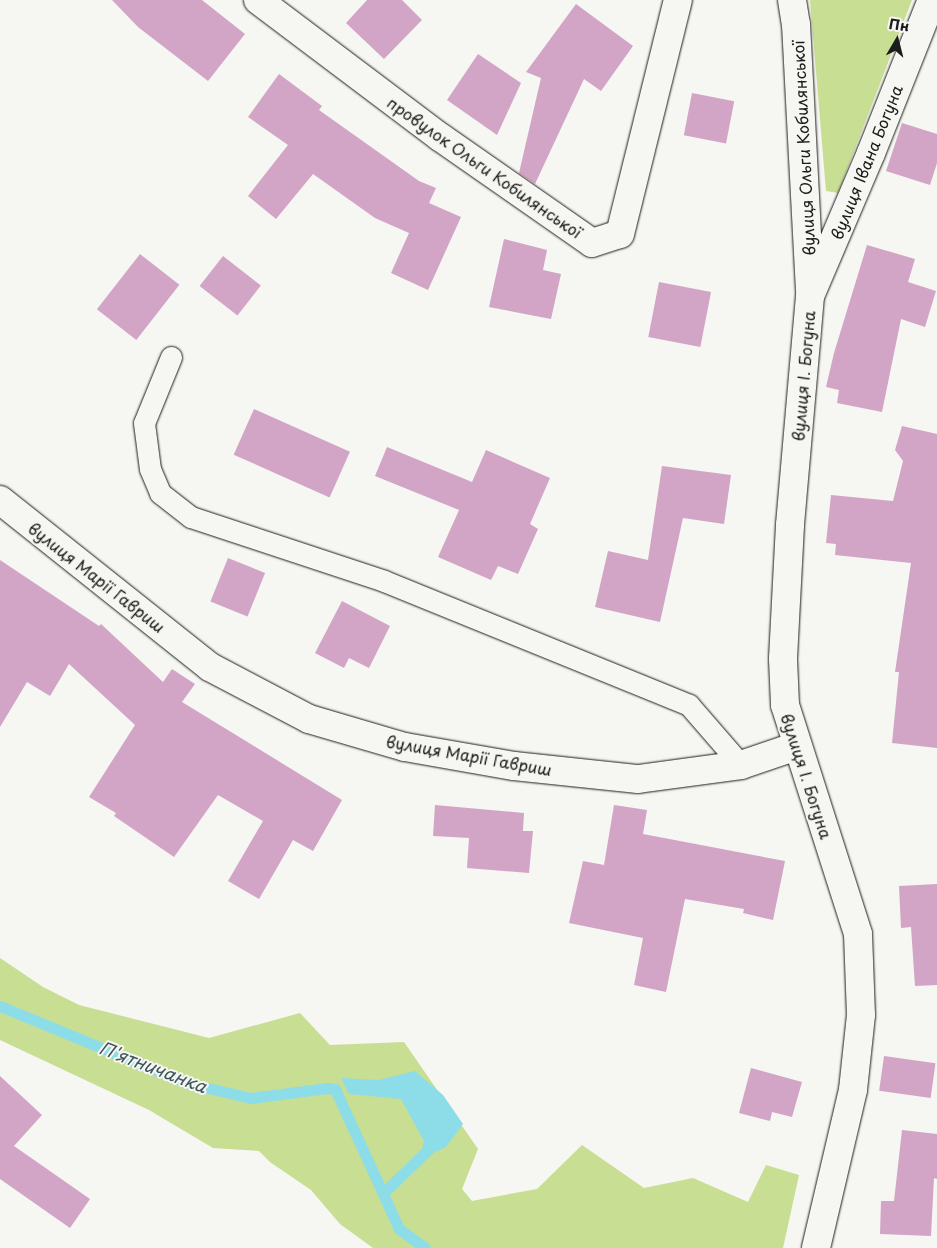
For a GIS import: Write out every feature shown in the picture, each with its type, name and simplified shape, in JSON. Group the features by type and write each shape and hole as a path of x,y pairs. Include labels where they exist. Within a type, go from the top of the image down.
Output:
{"street":[{"name":"провулок Ольги Кобилянської","path":"258,0 440,138 592,243 620,234 678,0"},
{"name":"вулиця Ольги Кобилянської","path":"792,0 796,24 810,296"},
{"name":"вулиця Івана Богуна","path":"810,296 871,152 932,0"},
{"name":"вулиця І. Богуна","path":"810,296 790,525 783,659 785,705 858,934 861,1016 852,1090 816,1248"},
{"name":"вулиця Марії Гавриш","path":"0,500 210,667 309,719 405,747 533,768 638,779 741,765 797,746"}],"lane":[{"path":"171,357 144,424 150,469 160,493 191,517 384,581 689,705 741,765"}],"green space":[{"path":"810,0 912,0 838,193 826,191"},
{"path":"0,958 43,987 79,1005 209,1038 300,1013 330,1045 404,1042 478,1149 462,1189 472,1201 537,1189 582,1145 644,1188 693,1178 748,1202 766,1165 799,1175 783,1248 373,1248 340,1224 311,1190 270,1162 259,1151 213,1148 149,1110 0,1040"}],"water":[{"path":"415,1071 443,1095 463,1124 446,1147 420,1159 424,1141 401,1099 349,1094 341,1078 378,1080"}],"building":[{"path":"112,0 202,0 245,34 208,81 138,27"},
{"path":"367,0 402,0 422,20 384,59 346,23"},
{"path":"576,4 633,46 601,91 584,79 535,184 519,173 541,78 526,72"},
{"path":"478,54 521,83 497,135 447,100"},
{"path":"279,74 322,106 319,110 419,181 436,188 429,203 461,217 428,290 391,273 409,233 375,218 313,174 276,219 248,196 288,145 248,117"},
{"path":"692,93 734,101 726,143 684,135"},
{"path":"902,123 937,134 937,163 930,185 886,171"},
{"path":"504,239 547,250 543,270 561,274 551,319 489,307"},
{"path":"867,245 915,259 908,282 936,291 925,327 901,319 882,412 837,403 839,390 826,387 834,353"},
{"path":"140,254 179,285 136,340 97,309"},
{"path":"223,256 261,286 237,315 200,286"},
{"path":"659,282 711,292 700,347 648,337"},
{"path":"254,409 350,452 330,497 234,455"},
{"path":"902,426 937,434 937,748 892,743 899,672 895,672 911,563 835,555 836,544 826,543 831,495 893,501 903,461 895,450"},
{"path":"387,447 472,482 486,450 550,478 530,524 538,529 518,574 498,566 491,580 438,557 459,510 375,476"},
{"path":"662,466 731,475 724,524 683,518 660,622 595,607 608,551 648,560"},
{"path":"228,558 265,573 247,617 210,602"},
{"path":"0,560 99,626 101,624 163,682 172,669 195,684 182,702 342,800 313,851 293,840 259,899 228,881 263,821 218,795 174,857 114,816 116,813 89,797 135,725 69,664 50,696 27,682 0,727"},
{"path":"342,601 390,626 369,668 349,658 344,668 315,653"},
{"path":"435,805 524,813 523,831 533,831 529,873 467,868 469,838 433,836"},
{"path":"614,805 647,810 643,834 785,861 773,920 743,913 744,909 685,899 666,992 634,985 643,938 569,923 583,861 604,865"},
{"path":"937,884 937,985 915,986 911,927 901,928 899,886"},
{"path":"884,1056 935,1063 931,1098 879,1091"},
{"path":"751,1068 802,1082 792,1117 772,1112 770,1121 739,1113"},
{"path":"0,1076 42,1115 14,1146 90,1199 70,1228 0,1179"},
{"path":"902,1130 937,1134 937,1179 934,1178 931,1236 880,1234 881,1201 894,1201"}],"waterway":[{"name":"П'ятничанка","path":"0,1006 187,1083 251,1098 327,1088 335,1089 399,1229 425,1248"},
{"path":"383,1193 430,1148"}]}
